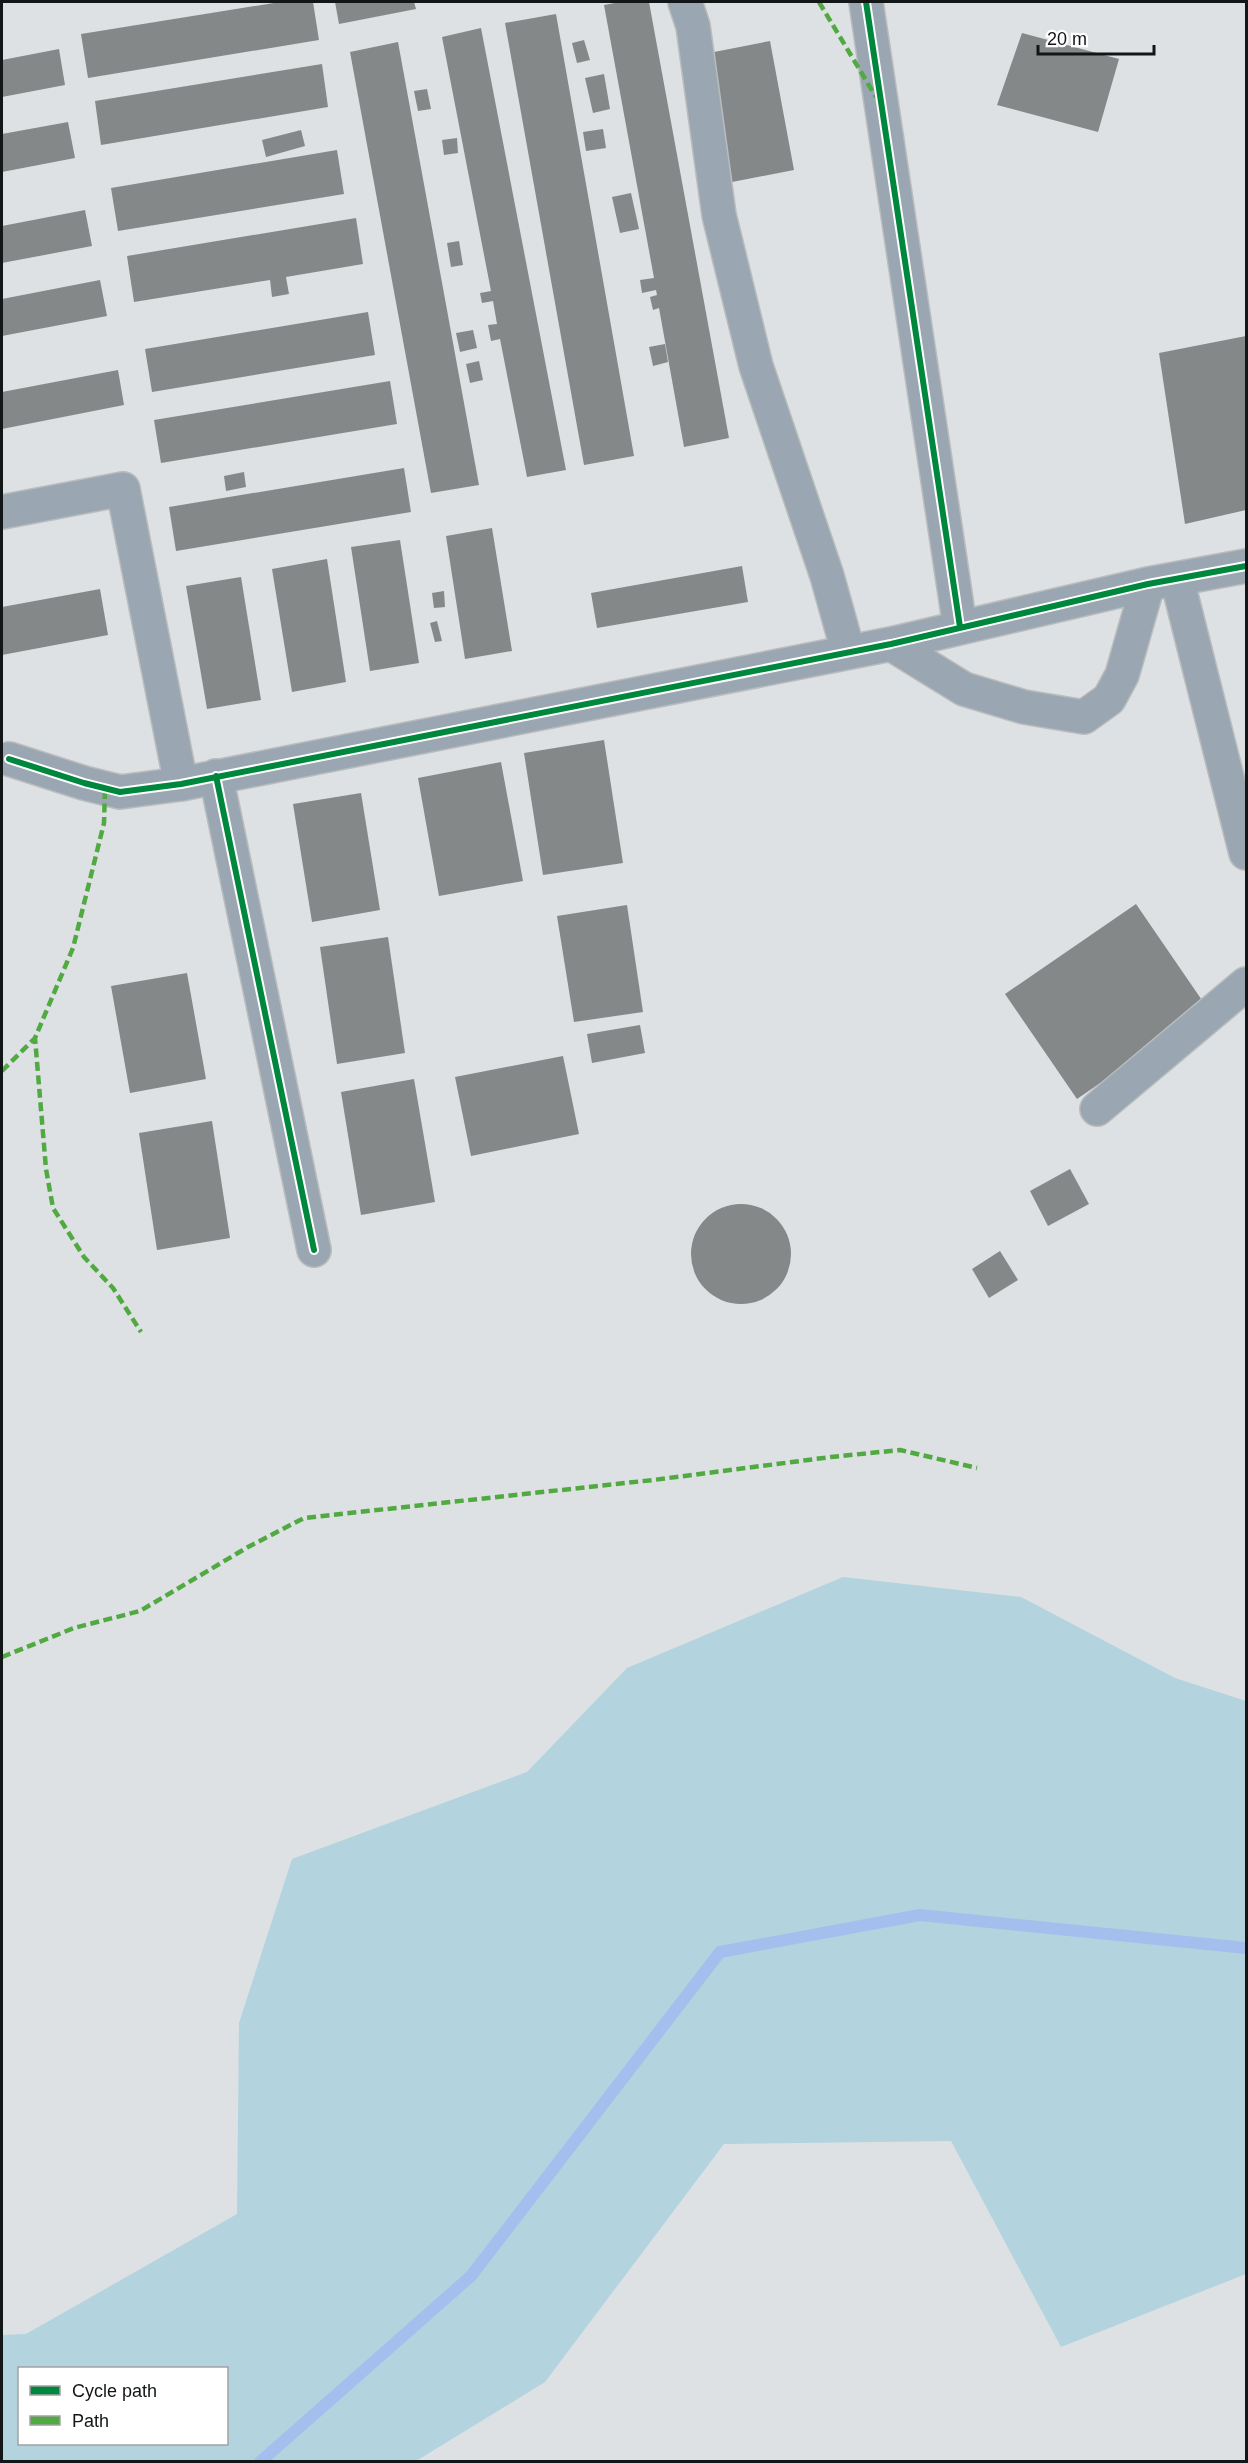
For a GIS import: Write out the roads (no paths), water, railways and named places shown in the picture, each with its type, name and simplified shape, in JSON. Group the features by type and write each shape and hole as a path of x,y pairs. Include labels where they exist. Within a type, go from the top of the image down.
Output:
{"street":[{"path":"685,2 693,26 719,215 756,366 826,576 848,651"},
{"path":"866,2 960,627"},
{"path":"2,512 123,489 180,784"},
{"path":"9,759 120,792 180,784 891,644 1163,581 1246,566"},
{"path":"891,644 964,689 1024,707 1084,717 1109,699 1122,675 1163,581"},
{"path":"1163,581 1246,854"},
{"path":"216,776 314,1250"},
{"path":"1097,1109 1246,984"}],"waterway":[{"path":"260,2462 471,2276 720,1952 920,1915 1246,1948"}]}
